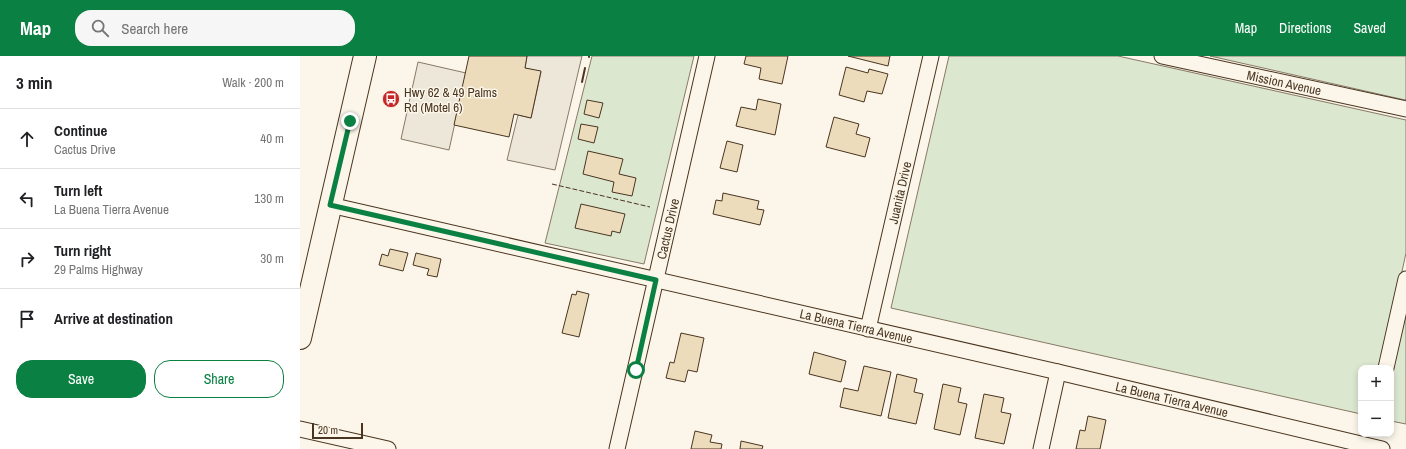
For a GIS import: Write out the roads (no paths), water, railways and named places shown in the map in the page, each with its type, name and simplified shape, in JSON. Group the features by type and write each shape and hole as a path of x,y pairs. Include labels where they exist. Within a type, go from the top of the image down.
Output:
{"main road":[{"path":"300,338 365,56"}],"street":[{"name":"Cactus Drive","path":"617,449 707,56"},
{"name":"Juanita Drive","path":"868,329 931,56"},
{"name":"Mission Avenue","path":"1162,56 1406,108"},
{"name":"La Buena Tierra Avenue","path":"330,205 868,329 1374,443"},
{"path":"1387,365 1406,279"},
{"path":"1041,449 1058,372"},
{"path":"300,429 388,449"}],"place":[{"name":"Hwy 62 & 49 Palms Rd (Motel 6)","path":"391,99"}]}
